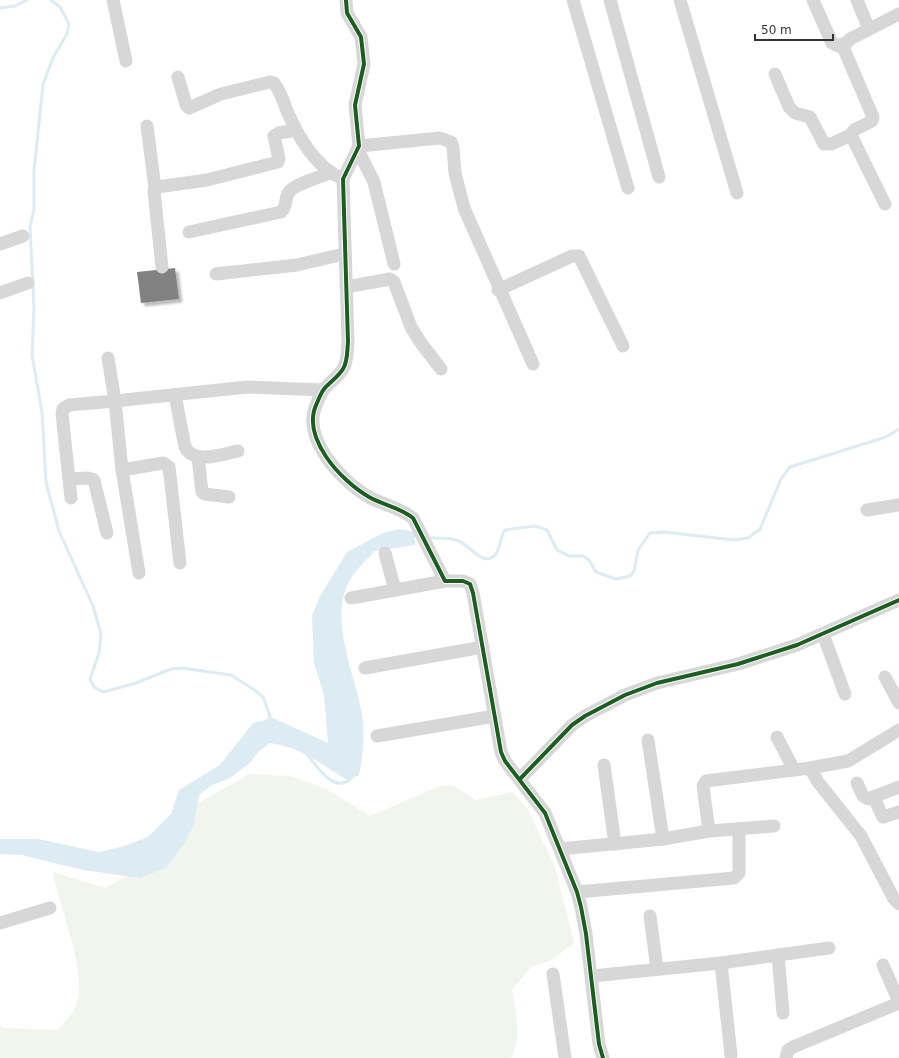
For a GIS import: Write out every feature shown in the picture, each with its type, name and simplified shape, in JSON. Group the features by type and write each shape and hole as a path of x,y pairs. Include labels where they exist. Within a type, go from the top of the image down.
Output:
{"street":[{"path":"113,0 126,61"},
{"path":"346,0 347,13 361,37 364,55 363,76 355,105 358,148 374,182 394,264"},
{"path":"573,0 628,188"},
{"path":"610,0 659,177"},
{"path":"680,0 737,193"},
{"path":"813,0 832,43 838,46 899,14"},
{"path":"857,0 869,29"},
{"path":"775,74 789,107 795,113 810,116 824,144 831,144 851,135 854,130 872,121 873,117 843,51 845,43"},
{"path":"178,77 186,105 189,108 227,92 270,82 274,83 296,130 317,161 330,173 343,179"},
{"path":"147,126 155,188 162,267"},
{"path":"155,188 158,186 207,180 278,162 279,159 274,136 279,133 296,130"},
{"path":"851,135 885,204"},
{"path":"358,148 440,138 447,139 451,142 453,147 456,179 464,208 498,290 533,364"},
{"path":"358,148 343,179 344,254 348,342 347,360 343,369 323,390 314,408 312,420 314,432 325,455 359,490 370,497 404,510 413,518 445,581"},
{"path":"189,232 281,212 286,206 287,195 292,189 330,173"},
{"path":"0,244 23,236"},
{"path":"216,274 291,266 344,254"},
{"path":"498,290 572,256 579,256 623,346"},
{"path":"346,287 390,279 394,282 415,335 441,369"},
{"path":"0,293 28,284"},
{"path":"108,358 115,401 122,470 139,573"},
{"path":"71,498 62,414 63,409 69,405 259,386 323,390"},
{"path":"175,395 185,447 192,456 198,457 238,451"},
{"path":"198,457 202,492 205,494 229,497"},
{"path":"122,470 163,463 169,468 180,564"},
{"path":"69,479 88,478 94,480 107,533"},
{"path":"867,510 899,505"},
{"path":"385,553 395,590"},
{"path":"351,598 445,581 463,581 470,584 483,647 501,752 505,761 545,813 582,907 592,976 599,1044 603,1058"},
{"path":"520,779 572,725 585,716 624,695 657,683 738,664 823,634 899,600"},
{"path":"823,634 844,694"},
{"path":"365,668 483,647"},
{"path":"886,677 899,703"},
{"path":"377,736 495,716"},
{"path":"709,831 703,786 706,781 810,768 848,761 899,730"},
{"path":"777,737 794,770"},
{"path":"648,740 663,839"},
{"path":"604,765 615,844"},
{"path":"810,768 818,782 861,836 894,899 899,904"},
{"path":"857,783 865,798 874,798 899,787"},
{"path":"874,798 883,817 899,812"},
{"path":"560,849 663,839 709,831 739,830 774,826"},
{"path":"577,892 734,878 738,873 739,830"},
{"path":"0,923 50,908"},
{"path":"650,916 657,969"},
{"path":"592,976 721,963 830,948"},
{"path":"778,955 783,1013"},
{"path":"721,963 731,1055"},
{"path":"786,1058 788,1050 793,1047 899,1003 884,965"},
{"path":"553,974 565,1058"}],"shaded area":[{"path":"399,529 415,532 415,545 375,551 353,574 344,593 342,627 349,663 359,698 363,722 362,760 359,775 347,780 301,752 282,745 270,743 258,752 251,762 230,778 212,785 199,795 194,825 184,844 166,868 140,878 83,870 22,855 0,854 0,839 38,839 99,852 124,846 148,837 171,814 179,790 220,765 253,723 273,718 328,743 324,695 314,663 312,616 320,596 347,552 383,533"},
{"path":"250,774 291,776 328,790 370,816 440,786 452,785 476,800 513,792 528,810 554,864 574,943 553,959 530,968 512,990 517,1033 511,1058 0,1058 0,1024 3,1028 58,1030 71,1014 77,1003 79,989 75,956 53,872 105,888 133,873 193,806"}],"building":[{"path":"175,268 179,299 141,303 137,272"}],"waterway":[{"path":"0,8 15,6 27,0"},
{"path":"51,0 60,7 69,24 67,34 53,58 43,84 34,171 34,209 30,227 34,308 32,355 42,412 46,482 59,531 93,606 101,634 99,653 90,679 94,687 103,692 133,684 171,669 182,668 231,675 263,697 270,716 268,721"},
{"path":"427,538 443,538 459,541 480,557 489,558 494,556 496,553 505,530 535,526 547,530 557,550 569,556 583,556 589,560 596,572 616,579 630,576 634,571 638,550 650,533 664,532 734,540 748,538 760,529 781,479 790,467 886,437 899,429"},
{"path":"305,751 326,777 333,781 339,783 346,782 353,776"}],"cycle path":[{"path":"346,0 347,13 361,37 364,64 355,105 359,146 343,179 348,342 346,363 343,369 339,375 324,389 319,397 313,416 314,430 326,457 358,490 369,497 408,514 413,518 445,581 463,581 470,584 473,593 501,752 505,761 545,813 577,892 586,934 599,1044 603,1058"},
{"path":"520,779 572,725 585,716 625,695 657,683 738,664 797,645 899,600"}]}
